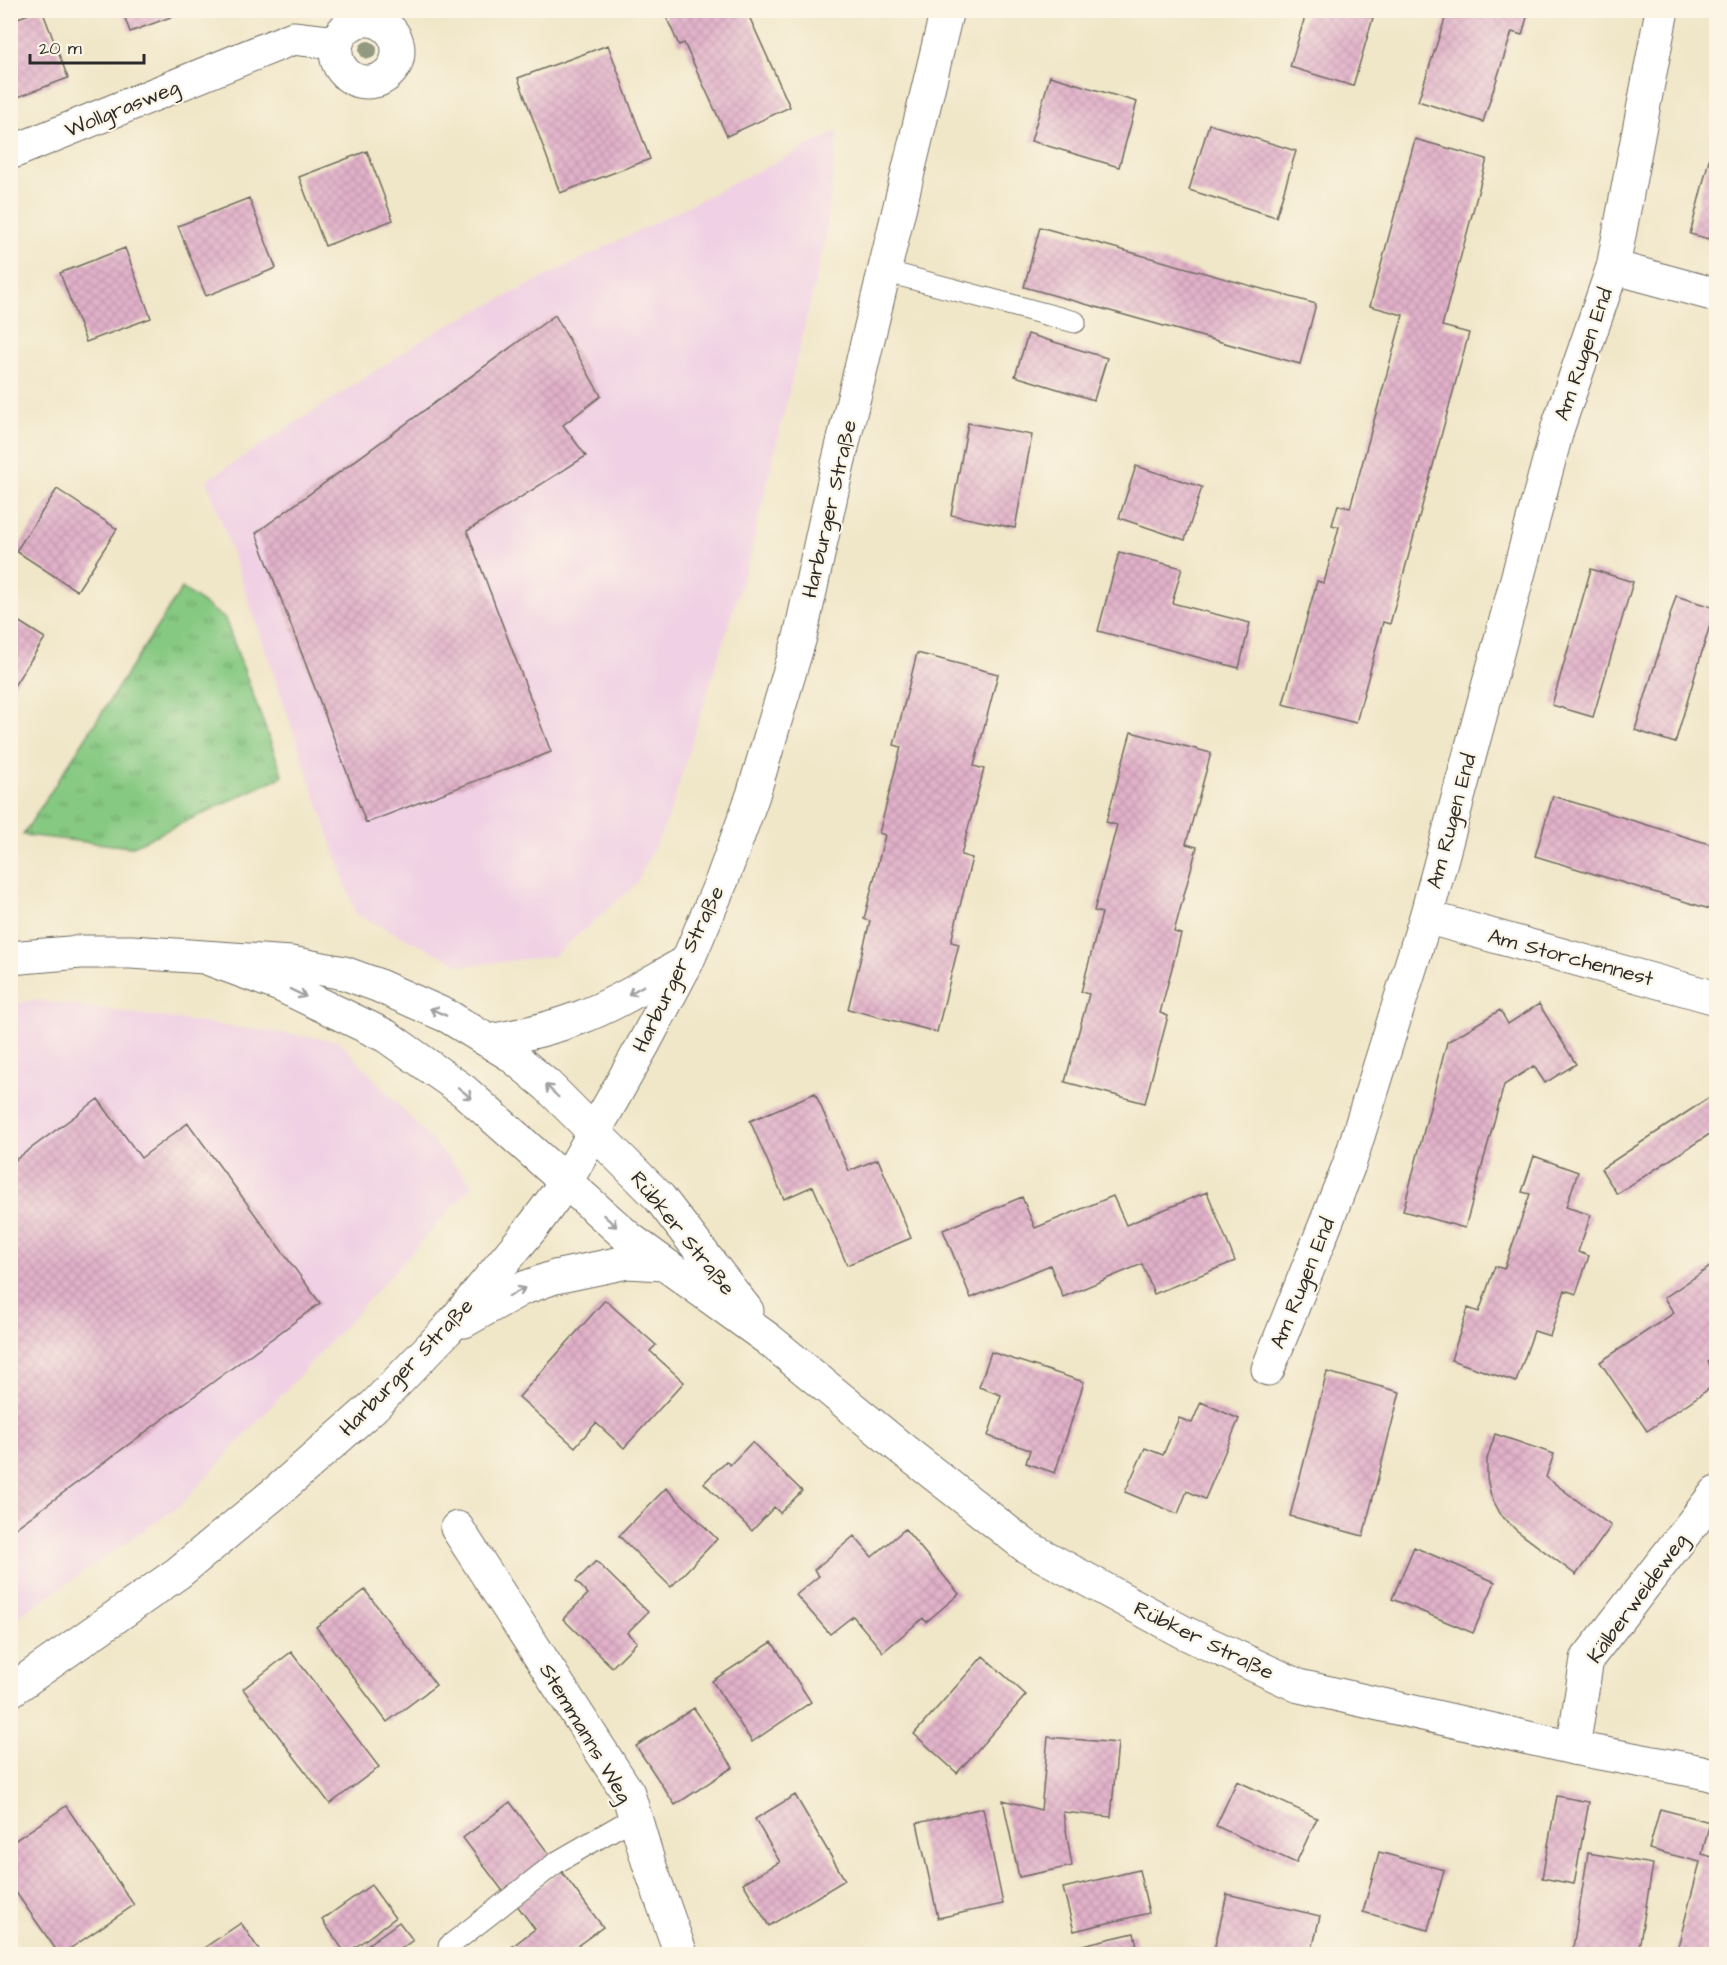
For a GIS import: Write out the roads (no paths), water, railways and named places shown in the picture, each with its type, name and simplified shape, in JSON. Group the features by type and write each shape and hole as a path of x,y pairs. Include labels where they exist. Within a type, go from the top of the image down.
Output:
{"street":[{"name":"Harburger Straße","path":"10,1691 178,1573 281,1488 374,1406 447,1330 535,1224 566,1182 642,1047 687,962 722,880 753,795 800,637 837,468 947,10"},
{"name":"Am Rugen End","path":"1268,1369 1349,1165 1426,917 1558,427 1613,267 1662,10"},
{"name":"Wollgrasweg","path":"10,153 293,38 337,43"},
{"name":"Am Rugen End","path":"1613,267 1716,295"},
{"name":"Am Storchennest","path":"1426,917 1716,998"},
{"name":"Rübker Straße","path":"10,958 81,952 131,952 291,963 344,973 449,1017 511,1055 594,1132 659,1197 768,1339"},
{"name":"Rübker Straße","path":"204,957 280,985 386,1036 464,1091 630,1239 768,1339 902,1449 1027,1547 1183,1632 1299,1686 1573,1748 1716,1776"},
{"path":"488,1041 531,1033 581,1017 622,998 687,962"},
{"path":"447,1330 521,1289 555,1277 627,1262 663,1264"},
{"name":"Kälberweideweg","path":"1573,1748 1587,1659 1716,1493"},
{"name":"Stemmanns Weg","path":"457,1528 628,1793 648,1862 681,1954"}],"lane":[{"path":"885,271 1075,322"},
{"path":"449,1946 557,1862 635,1817"}]}
